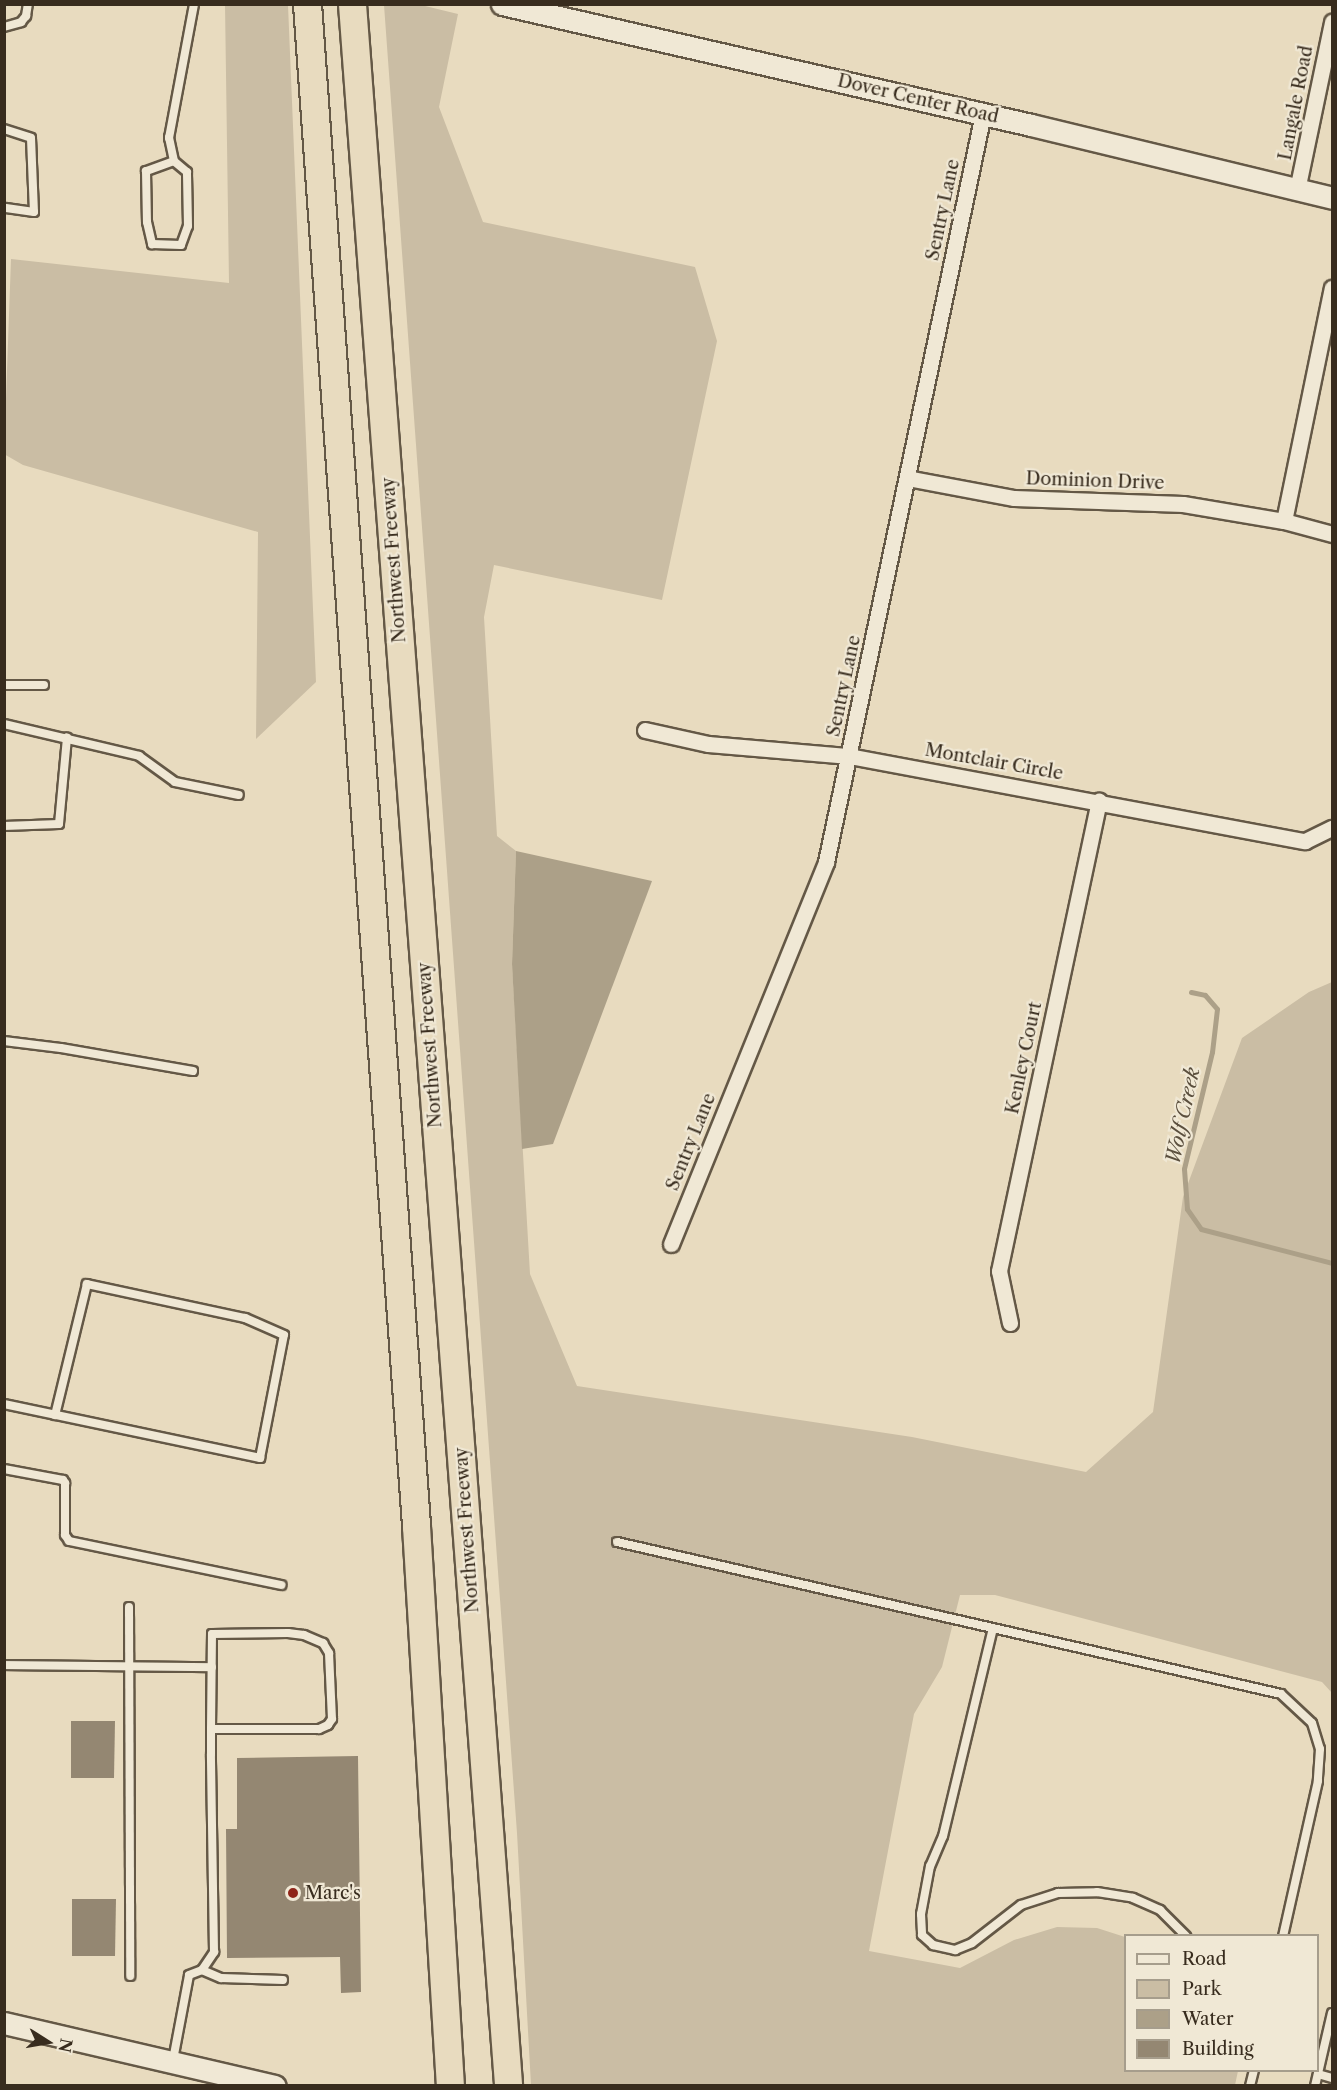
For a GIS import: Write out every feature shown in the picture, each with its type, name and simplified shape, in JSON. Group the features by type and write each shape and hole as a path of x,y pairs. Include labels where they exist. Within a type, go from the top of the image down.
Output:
{"highway":[{"path":"307,4 416,1526 450,2085"},
{"name":"Northwest Freeway","path":"352,4 508,2085"}],"street":[{"name":"Dover Center Road","path":"502,4 551,10 1332,198"},
{"name":"Langale Road","path":"1297,190 1332,22"},
{"name":"Sentry Lane","path":"671,1244 826,862 983,114"},
{"path":"1284,521 1332,288"},
{"name":"Dominion Drive","path":"907,478 1014,498 1183,504 1284,521 1332,534"},
{"name":"Montclair Circle","path":"645,730 708,744 849,756 1305,841 1332,828"},
{"name":"Kenley Court","path":"1010,1323 999,1271 1099,801"},
{"path":"4,2023 275,2085"}],"lane":[{"path":"4,27 21,22 26,16 28,4"},
{"path":"174,161 146,171 147,222 152,244 181,244 188,226 187,172 174,161 169,138 194,4"},
{"path":"4,129 31,138 34,212 4,207"},
{"path":"4,685 44,685"},
{"path":"4,724 67,737 139,756 175,782 239,795"},
{"path":"4,826 59,824 67,737"},
{"path":"4,1041 61,1048 193,1071"},
{"path":"4,1404 55,1415 260,1458 284,1335 246,1318 87,1284 55,1415"},
{"path":"4,1469 63,1480 65,1483 65,1535 69,1541 282,1585"},
{"path":"617,1542 1281,1694 1312,1724 1320,1749 1318,1781 1284,1934"},
{"path":"129,1607 127,1666 130,1976"},
{"path":"993,1628 943,1836 930,1866 921,1914 922,1935 933,1945 954,1950 972,1943 1022,1905 1058,1893 1097,1892 1133,1898 1160,1910 1185,1934"},
{"path":"173,2061 189,1975 202,1970 214,1952 211,1729 212,1634 304,1635 323,1643 329,1653 332,1719 328,1725 319,1729 211,1729"},
{"path":"4,1665 212,1667"},
{"path":"202,1970 221,1978 283,1980"},
{"path":"1319,2071 1331,2029 1332,2013"},
{"path":"1315,2085 1318,2074 1332,2078"}],"green space":[{"path":"225,5 288,5 316,682 256,739 258,532 23,465 4,454 11,259 229,283"},
{"path":"384,5 421,5 458,14 439,107 483,222 695,267 717,341 662,600 494,565 484,617 497,836 516,851 512,964 530,1274 577,1386 912,1437 1086,1472 1153,1412 1183,1197 1242,1038 1309,992 1332,982 1332,1693 1322,1682 995,1595 960,1595 942,1667 914,1714 869,1951 960,1968 1014,1940 1057,1927 1097,1928 1124,1937 1124,2072 1238,2072 1235,2085 531,2085 517,1833"}],"water":[{"path":"516,851 652,881 553,1144 522,1149 512,964"}],"building":[{"path":"71,1721 115,1721 114,1778 71,1778"},
{"name":"Marc's","path":"358,1756 361,1992 341,1993 340,1957 227,1958 226,1829 237,1829 237,1758"},
{"path":"72,1899 116,1899 115,1956 72,1956"}],"waterway":[{"name":"Wolf Creek","path":"1191,992 1205,995 1217,1009 1212,1052 1184,1169 1187,1209 1201,1229 1332,1263"}],"place":[{"name":"Marc's","path":"293,1893"}]}
